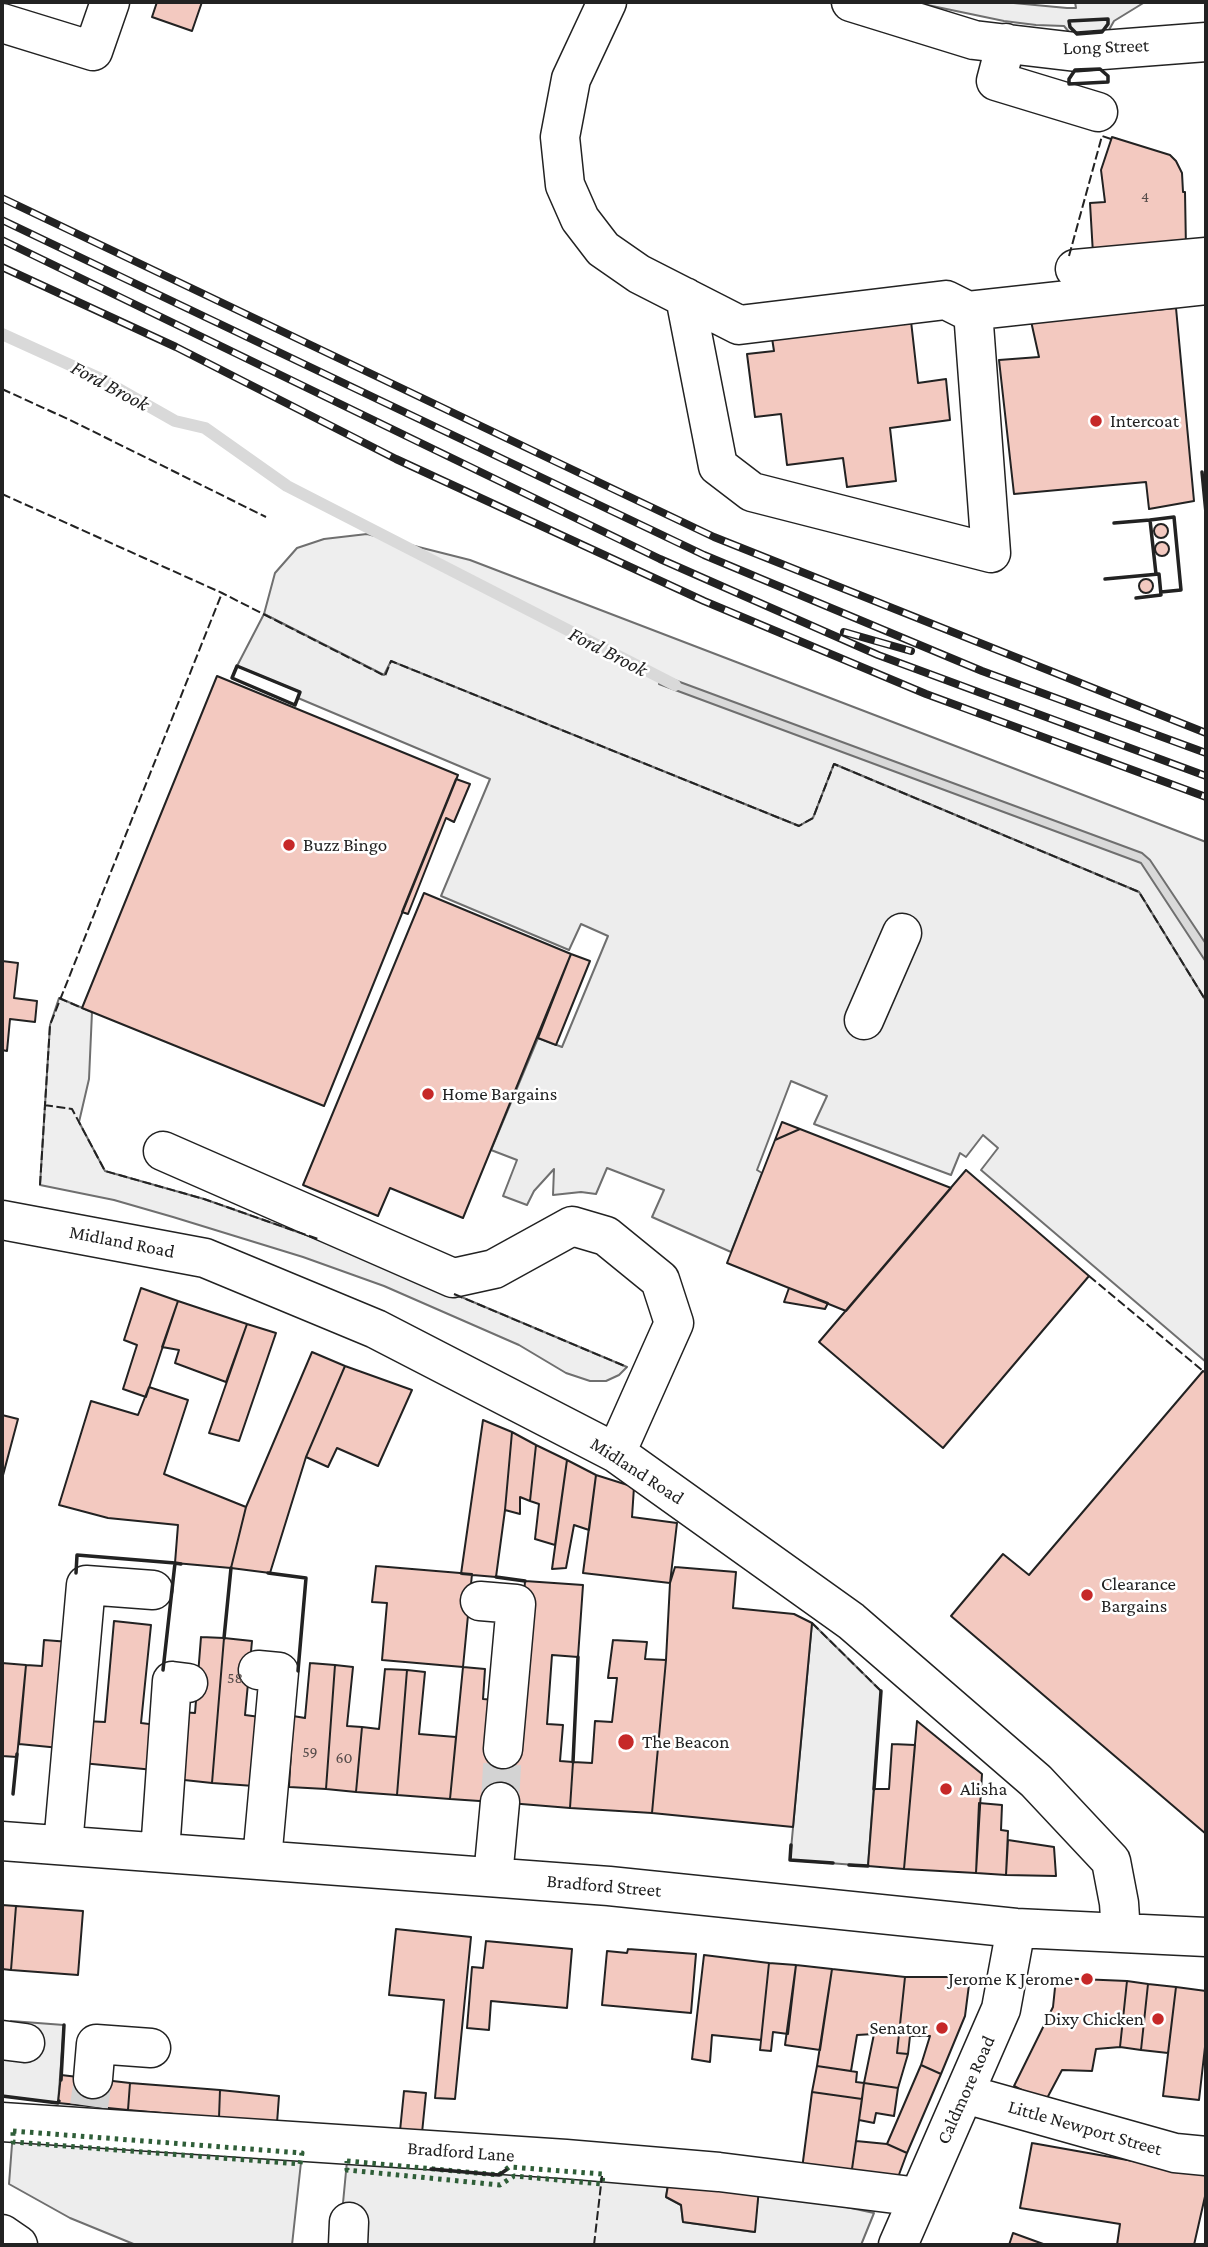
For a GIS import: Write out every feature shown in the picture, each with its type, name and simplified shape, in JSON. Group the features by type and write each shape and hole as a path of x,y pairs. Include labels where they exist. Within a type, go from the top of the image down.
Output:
{"street":[{"path":"2,23 93,51 110,2"},
{"path":"607,2 571,79 560,137 565,185 580,219 604,249 639,274 739,325 946,300 973,311 1206,285"},
{"name":"Long Street","path":"851,2 974,40 1076,52 1206,42"},
{"path":"1006,44 996,81 1098,112"},
{"path":"1075,269 1206,257"},
{"path":"685,297 718,466 752,492 990,553 973,311"},
{"path":"864,1020 902,933"},
{"path":"163,1151 453,1278 494,1269 572,1226 606,1236 660,1280 674,1323 616,1452"},
{"name":"Midland Road","path":"2,1220 205,1258 376,1329 616,1452 851,1621 1036,1781 1111,1861 1119,1903 1121,1933"},
{"path":"63,1845 86,1585 153,1590"},
{"path":"480,1601 516,1604 503,1749"},
{"path":"258,1670 279,1672 262,1860"},
{"path":"160,1852 172,1681 188,1683"},
{"path":"493,1877 500,1802"},
{"name":"Bradford Street","path":"2,1841 610,1886 1016,1928 1206,1937"},
{"name":"Caldmore Road","path":"898,2245 1001,2009 1016,1928"},
{"path":"90,2104 96,2044 151,2048"},
{"name":"Little Newport Street","path":"965,2094 1175,2153 1206,2156"},
{"name":"Bradford Lane","path":"2,2122 90,2104 566,2159 719,2172 801,2199 919,2197"},
{"path":"2,2234 18,2245"}],"shaded area":[{"path":"913,2 1003,2 1076,8 1075,2 1145,2 1114,21 1105,37 1074,38 1064,26 1004,21"},
{"path":"367,534 470,560 1206,842 1206,1001 1139,892 834,764 813,818 799,826 391,662 385,676 264,614 275,573 297,548 324,539"},
{"path":"264,614 384,675 391,661 799,826 813,818 834,764 1139,892 1206,1001 1206,1362 981,1170 998,1148 983,1135 966,1157 960,1153 951,1175 814,1124 827,1096 791,1081 757,1170 762,1173 731,1252 652,1217 664,1190 607,1168 596,1194 581,1192 553,1195 554,1169 534,1191 527,1205 503,1196 517,1160 491,1150 538,1038 562,1047 608,936 581,924 569,950 441,896 490,779 298,698 300,692 237,666"},
{"path":"661,675 1142,853 1150,860 1206,944 1206,962 1141,863 659,684"},
{"path":"59,998 92,1012 89,1079 79,1122 105,1171 204,1199 309,1236 407,1274 627,1367 619,1375 606,1381 590,1381 566,1373 519,1345 384,1286 303,1257 114,1200 40,1185 50,1025"},
{"path":"812,1623 881,1691 868,1866 790,1860"},
{"path":"11,2021 64,2025 58,2103 2,2096 2,2026 9,2026"},
{"path":"13,2131 302,2153 292,2245 136,2245 70,2218 9,2184"},
{"path":"347,2161 499,2175 509,2167 669,2179 666,2197 681,2205 683,2222 754,2232 759,2188 874,2213 861,2245 339,2245"}],"building":[{"path":"157,2 202,2 192,31 152,17"},
{"path":"1112,137 1170,155 1176,161 1182,173 1185,192 1186,249 1093,254 1090,203 1105,202 1101,170"},
{"name":"Intercoat","path":"1176,308 1194,501 1149,509 1146,482 1014,494 999,360 1039,357 1031,321"},
{"path":"911,321 918,383 946,379 950,420 890,428 896,481 847,487 843,458 787,465 781,414 755,417 747,354 774,351 772,338"},
{"path":"1158,524 1164,524 1168,531 1164,538 1158,538 1154,534 1154,528"},
{"path":"1162,542 1167,544 1167,554 1162,556 1157,554 1155,549 1157,544"},
{"path":"1143,579 1149,579 1153,586 1149,593 1143,593 1139,589 1139,583"},
{"name":"Buzz Bingo","path":"217,676 458,775 324,1106 82,1008"},
{"path":"456,779 470,784 454,822 446,818 408,914 402,912"},
{"name":"Home Bargains","path":"424,893 571,954 463,1218 390,1188 378,1216 303,1185"},
{"path":"571,954 590,961 556,1045 538,1038"},
{"path":"2,961 18,963 14,998 37,1001 35,1022 10,1019 7,1051 2,1050"},
{"path":"782,1122 800,1129 775,1140"},
{"path":"800,1129 951,1188 846,1311 727,1263 775,1140"},
{"path":"966,1170 1089,1276 943,1448 819,1342"},
{"path":"141,1288 178,1301 146,1397 123,1389 137,1345 124,1340"},
{"path":"789,1288 828,1303 825,1309 784,1302"},
{"path":"178,1301 247,1324 226,1382 175,1363 179,1350 162,1347"},
{"path":"247,1324 276,1333 239,1441 209,1433"},
{"path":"312,1352 345,1366 306,1457 270,1573 231,1568 246,1507"},
{"path":"345,1366 412,1390 378,1466 337,1448 328,1467 306,1457"},
{"name":"Clearance Bargains","path":"1203,1371 1206,1373 1206,1834 951,1616 1003,1554 1029,1575"},
{"path":"149,1387 188,1400 164,1474 246,1507 231,1568 175,1563 178,1525 108,1518 59,1505 91,1401 138,1415"},
{"path":"2,1415 18,1419 2,1479"},
{"path":"483,1420 512,1432 496,1577 461,1574"},
{"path":"512,1432 536,1445 530,1501 520,1497 520,1514 505,1510"},
{"path":"536,1445 567,1460 555,1545 535,1539 539,1504 530,1501"},
{"path":"567,1460 596,1475 589,1530 574,1525 566,1568 552,1569"},
{"path":"596,1475 634,1487 632,1517 677,1523 670,1583 583,1573"},
{"path":"376,1566 472,1574 463,1667 382,1660 387,1603 372,1602"},
{"path":"675,1567 736,1572 733,1608 794,1614 812,1623 793,1827 652,1813 670,1583"},
{"path":"525,1581 583,1585 578,1657 552,1655 547,1724 563,1725 560,1761 573,1762 570,1808 509,1803"},
{"path":"114,1621 151,1625 141,1723 157,1725 154,1770 82,1763 85,1721 105,1722"},
{"path":"201,1637 224,1638 212,1783 175,1779 180,1712 195,1713"},
{"path":"224,1638 252,1641 245,1715 260,1717 254,1786 212,1783"},
{"path":"44,1640 70,1642 60,1748 19,1744 26,1665 42,1666"},
{"name":"The Beacon","path":"613,1640 647,1642 645,1659 666,1660 652,1813 570,1808 573,1762 592,1763 595,1721 612,1722 617,1678 608,1678"},
{"path":"2,1663 26,1665 17,1757 2,1756"},
{"path":"310,1663 335,1665 326,1789 289,1787 293,1716 305,1718"},
{"path":"335,1665 353,1667 347,1726 362,1727 356,1792 326,1789"},
{"path":"463,1667 485,1669 483,1699 495,1700 513,1750 509,1803 450,1799"},
{"path":"385,1669 407,1670 397,1795 356,1792 362,1727 379,1729"},
{"path":"407,1670 425,1672 419,1734 456,1737 450,1799 397,1795"},
{"name":"Alisha","path":"917,1721 982,1774 976,1873 904,1869"},
{"path":"892,1744 915,1745 904,1869 868,1866 874,1789 889,1789"},
{"path":"979,1803 1002,1805 1001,1830 1008,1831 1006,1875 976,1873"},
{"path":"1008,1840 1054,1847 1056,1876 1006,1875"},
{"path":"2,1905 16,1906 11,1970 2,1969"},
{"path":"16,1906 83,1911 78,1975 11,1970"},
{"path":"396,1929 471,1937 455,2099 435,2098 444,2000 389,1995"},
{"path":"486,1941 572,1949 567,2008 491,2001 489,2030 467,2028 472,1967 483,1968"},
{"path":"628,1949 696,1954 691,2013 602,2005 607,1951 627,1953"},
{"path":"704,1955 769,1963 761,2040 712,2035 710,2062 692,2059"},
{"path":"769,1963 796,1965 788,2034 773,2032 771,2051 760,2050"},
{"path":"796,1965 832,1969 820,2050 785,2045"},
{"path":"832,1969 905,1977 897,2053 908,2054 898,2088 864,2083 874,2034 857,2035 851,2071 817,2066"},
{"path":"905,1977 970,1977 965,2016 941,2074 921,2065 930,2036 910,2036 908,2054 897,2053"},
{"path":"1056,1978 1127,1981 1120,2047 1096,2049 1092,2071 1062,2070 1045,2102 1014,2086 1053,2007"},
{"path":"1127,1981 1148,1984 1141,2050 1120,2047"},
{"name":"Dixy Chicken","path":"1148,1984 1176,1987 1168,2053 1141,2050"},
{"path":"1176,1987 1206,1991 1206,2038 1199,2100 1163,2096"},
{"path":"921,2065 941,2074 907,2153 887,2144"},
{"path":"817,2066 857,2072 856,2082 864,2083 862,2099 812,2092"},
{"path":"61,2075 130,2083 128,2110 58,2103"},
{"path":"130,2083 220,2090 219,2118 128,2110"},
{"path":"864,2083 898,2088 894,2116 876,2113 874,2123 859,2120"},
{"path":"220,2090 279,2096 277,2123 219,2118"},
{"path":"404,2091 426,2093 422,2133 400,2131"},
{"path":"812,2092 862,2099 851,2176 802,2169"},
{"path":"856,2141 887,2144 907,2153 897,2180 851,2176"},
{"path":"1032,2143 1206,2174 1206,2192 1194,2245 1117,2245 1120,2224 1020,2208"},
{"path":"669,2179 759,2188 755,2232 683,2222 681,2205 666,2197"},
{"path":"1013,2233 1046,2245 1009,2245"}],"waterway":[{"name":"Ford Brook","path":"2,334 101,379 175,421 205,428 287,486 675,685"}],"tunnel":[{"path":"500,1802 503,1749"},
{"path":"89,2106 93,2079"}],"railway":[{"path":"2,198 714,537 1206,733"},
{"path":"2,220 704,555 982,671 1206,753"},
{"path":"2,240 660,559 878,655 1206,776"},
{"path":"2,267 176,347 396,459 704,601 926,694 1206,797"},
{"path":"844,632 911,651"}],"hedge":[{"path":"13,2131 302,2153 300,2164 13,2142 13,2131"},
{"path":"347,2161 499,2175 509,2167 603,2174 602,2184 514,2176 500,2185 347,2170 347,2161"}],"fence":[{"path":"1069,256 1102,136 1111,139"},
{"path":"2,389 266,517"},
{"path":"2,494 222,593 385,676 391,661 799,826 813,818 834,764 1139,892 1206,1001"},
{"path":"40,1185 50,1025 222,593"},
{"path":"59,998 82,1008"},
{"path":"44,1105 72,1109 105,1171 204,1199 318,1239"},
{"path":"1089,1276 1203,1371"},
{"path":"454,1294 627,1367"},
{"path":"812,1623 881,1691"},
{"path":"594,2245 602,2176"}],"wall":[{"path":"1108,19 1102,32 1077,34 1070,27 1069,21 1108,19"},
{"path":"1100,69 1108,76 1108,82 1069,84 1075,70 1100,69"},
{"path":"1202,472 1206,513"},
{"path":"1156,574 1150,520 1174,517 1181,590 1161,592"},
{"path":"1114,523 1150,520"},
{"path":"1105,579 1159,574 1161,595 1136,598"},
{"path":"237,666 300,692 295,705 232,678 237,666"},
{"path":"76,1573 77,1555 175,1563"},
{"path":"163,1670 175,1563 181,1564"},
{"path":"224,1638 231,1568"},
{"path":"268,1573 306,1578 298,1671"},
{"path":"496,1577 525,1581"},
{"path":"573,1762 578,1657"},
{"path":"874,1789 881,1691"},
{"path":"13,1794 17,1754"},
{"path":"791,1845 790,1860 833,1863"},
{"path":"849,1865 868,1866"},
{"path":"61,2080 64,2025"},
{"path":"2,2096 59,2101"},
{"path":"431,2169 499,2175 506,2170"}],"place":[{"name":"Intercoat","path":"1096,421"},
{"name":"Buzz Bingo","path":"289,845"},
{"name":"Home Bargains","path":"428,1094"},
{"name":"Clearance Bargains","path":"1087,1595"},
{"name":"The Beacon","path":"626,1742"},
{"name":"Alisha","path":"946,1789"},
{"name":"Jerome K Jerome","path":"1087,1979"},
{"name":"Dixy Chicken","path":"1158,2019"},
{"name":"Senator","path":"942,2028"}]}
